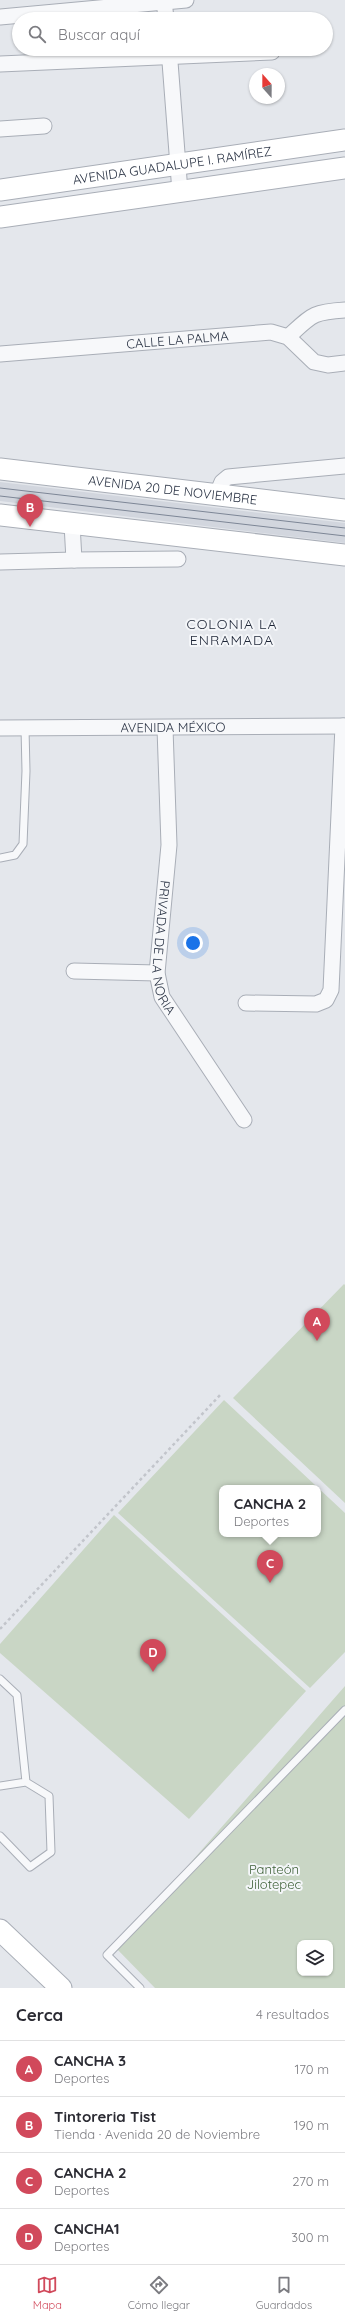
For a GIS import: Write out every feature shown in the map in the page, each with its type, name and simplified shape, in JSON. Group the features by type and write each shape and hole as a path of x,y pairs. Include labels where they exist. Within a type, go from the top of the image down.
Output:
{"main road":[{"name":"AVENIDA GUADALUPE I. RAMÍREZ","path":"0,190 345,140"},
{"name":"AVENIDA GUADALUPE I. RAMÍREZ","path":"0,217 345,168"},
{"name":"AVENIDA 20 DE NOVIEMBRE","path":"0,469 345,510"},
{"path":"0,515 345,556"},
{"path":"0,1930 61,1988"}],"street":[{"path":"51,12 186,0"},
{"path":"164,1 165,12"},
{"path":"0,17 12,16"},
{"path":"0,64 113,56"},
{"path":"170,56 180,192"},
{"path":"0,129 44,126"},
{"path":"288,337 310,317 320,312 345,310"},
{"name":"CALLE LA PALMA","path":"0,354 271,332 288,337 314,362 328,364 345,363"},
{"path":"217,494 222,482 228,477 345,466"},
{"path":"72,524 74,560"},
{"path":"0,562 178,559"},
{"path":"246,1003 316,1004 326,1000 331,990 344,726"},
{"name":"AVENIDA MÉXICO","path":"0,728 344,726"},
{"name":"PRIVADA DE LA NORIA","path":"165,728 169,845 157,973 162,997 244,1120"},
{"path":"74,971 157,973"}],"lane":[{"path":"0,858 15,855 23,844 26,770 25,728"},
{"path":"0,1679 17,1695 26,1782"},
{"path":"140,1988 106,1955 345,1710"},
{"path":"0,1786 26,1782 49,1796 51,1852 30,1867 0,1836"}],"path":[{"path":"0,1629 222,1393"}],"shaded area":[{"path":"0,482 345,523 345,543 0,501"}],"green space":[{"path":"344,1284 345,1285 345,1503 233,1398"},
{"path":"224,1400 315,1485 219,1485 219,1537 321,1537 321,1491 345,1513 345,1652 310,1688 118,1513"},
{"path":"114,1515 306,1691 189,1819 0,1653 0,1644"},
{"name":"Panteón Jilotepec","path":"345,1686 345,1988 155,1988 116,1948"}],"tram line":[{"path":"0,488 345,528"},
{"path":"0,496 345,536"}],"place":[{"name":"Tintoreria Tist","path":"30,527"},
{"name":"CANCHA 3","path":"317,1341"},
{"name":"CANCHA 2","path":"270,1583"},
{"name":"CANCHA1","path":"153,1672"}],"district":[{"name":"COLONIA LA ENRAMADA","path":"232,632"}]}
